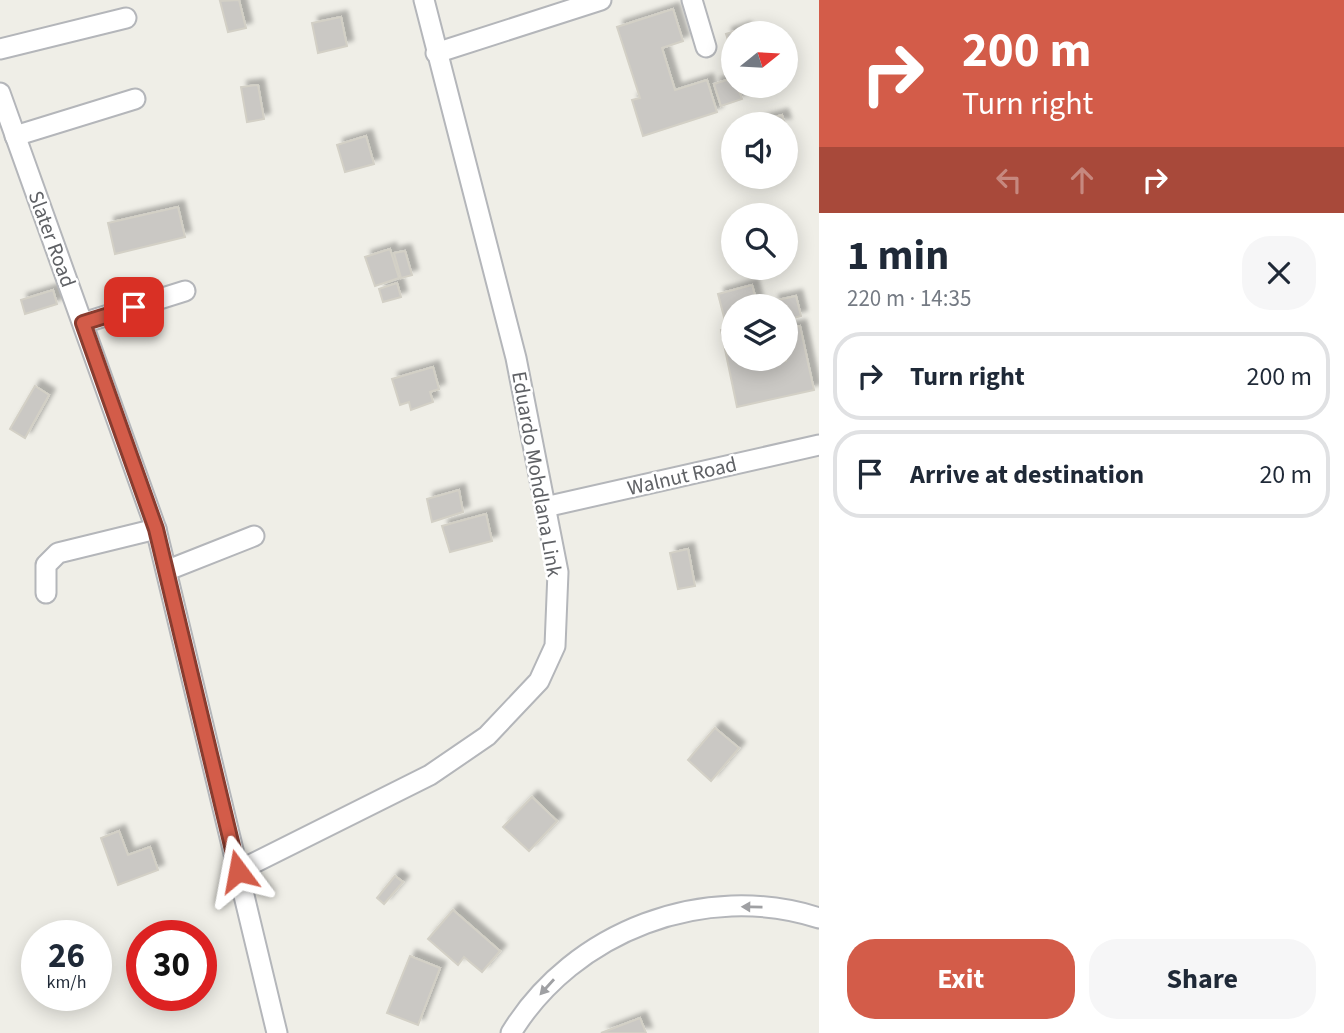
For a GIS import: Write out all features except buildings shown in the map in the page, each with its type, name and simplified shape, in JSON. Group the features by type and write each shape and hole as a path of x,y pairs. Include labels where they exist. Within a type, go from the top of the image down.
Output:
{"street":[{"name":"Eduardo Mohdlana Link","path":"238,871 430,775 487,736 540,681 555,646 558,572 516,358 424,0"},
{"path":"436,53 601,0"},
{"path":"692,0 706,47"},
{"path":"0,49 126,18"},
{"name":"Slater Road","path":"0,93 156,529 277,1033"},
{"path":"15,136 135,99"},
{"path":"83,323 185,291"},
{"name":"Walnut Road","path":"545,507 819,445"},
{"path":"46,593 46,565 58,553 156,529"},
{"path":"167,570 254,536"},
{"path":"510,1033 521,1016 554,979 588,952 636,927 667,916 709,907 758,906 819,918"}],"route":[{"path":"134,307 83,323 156,529 238,871"}]}
